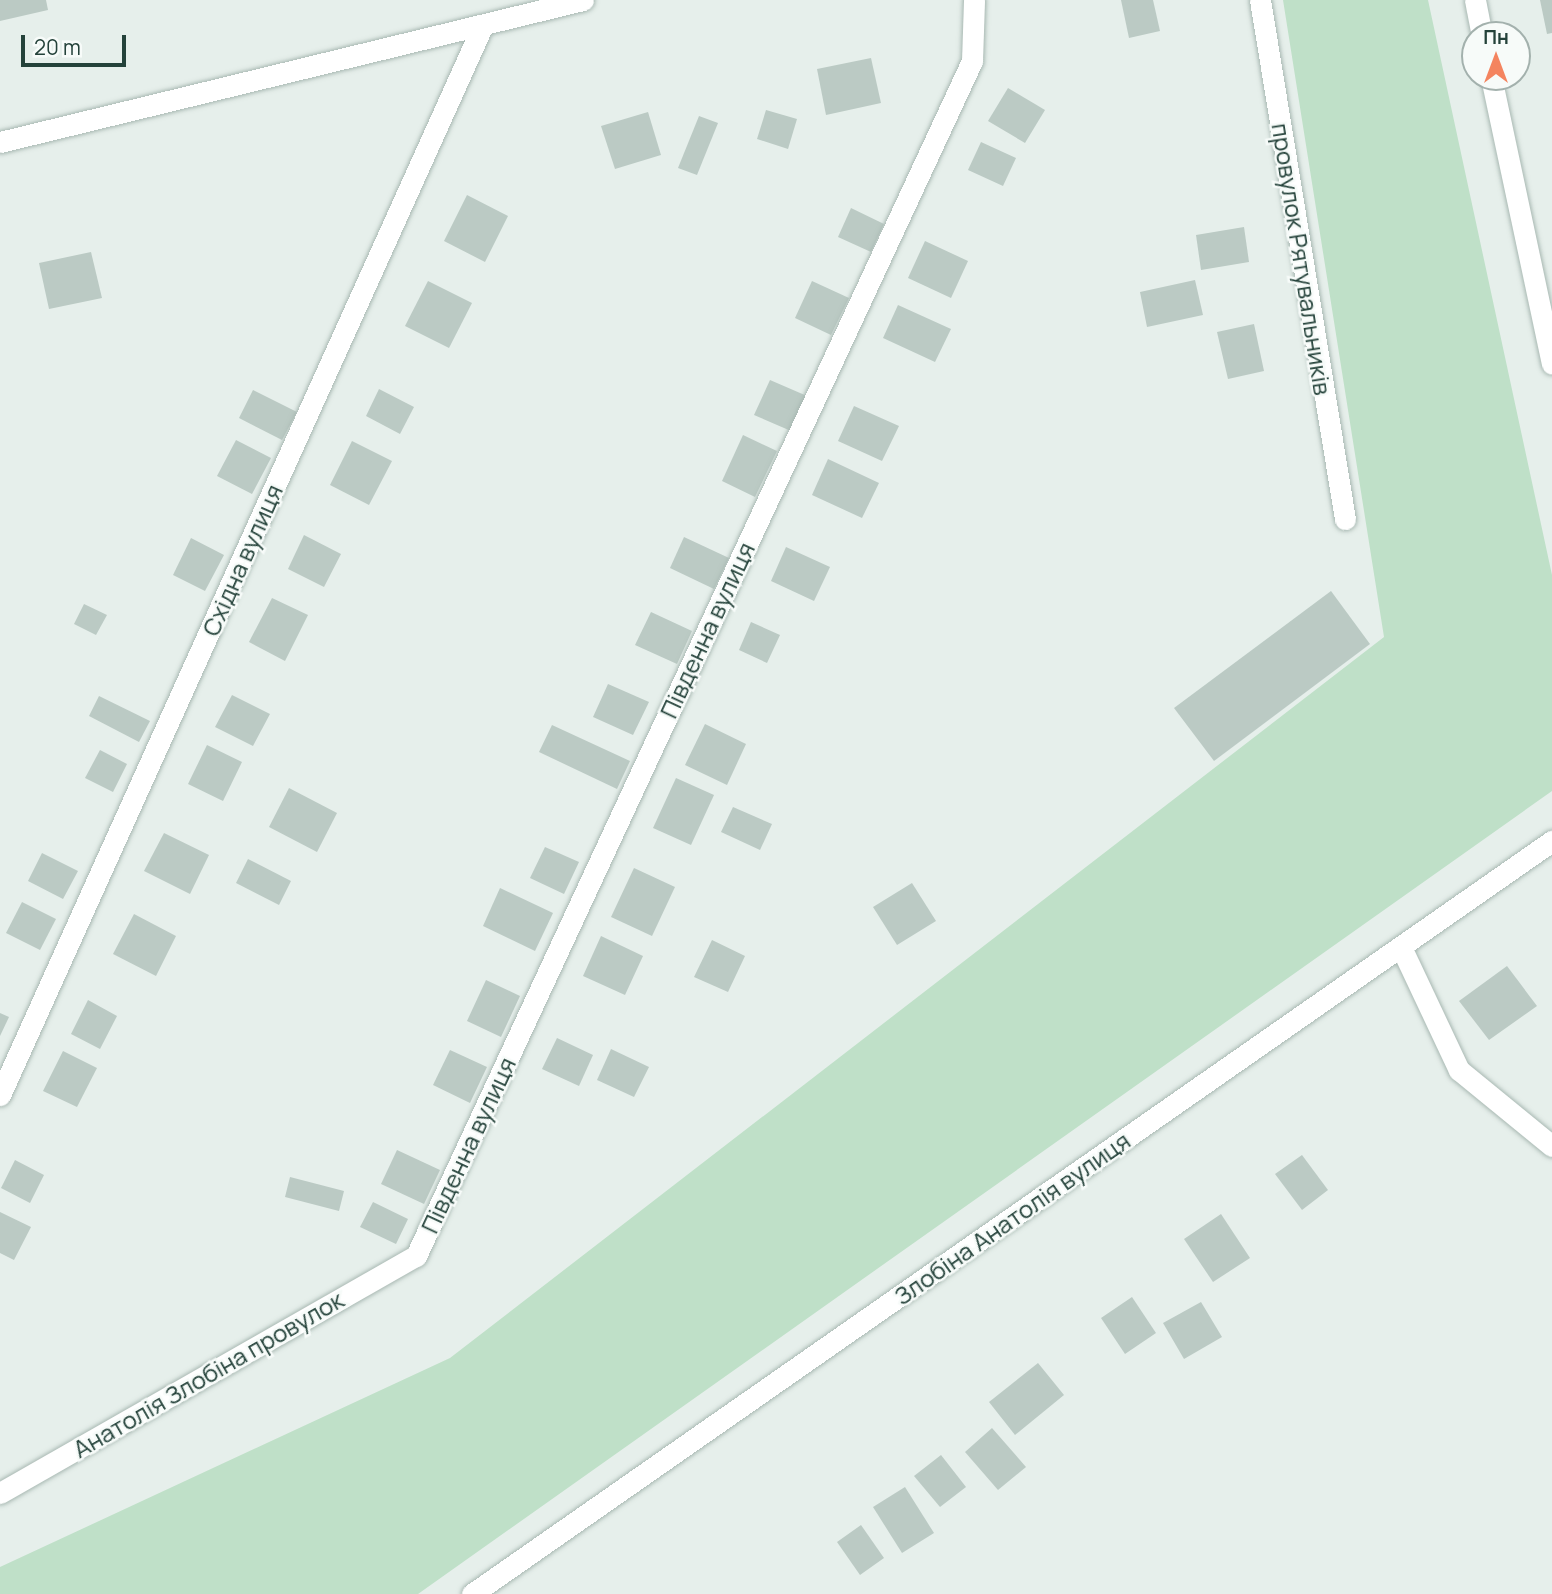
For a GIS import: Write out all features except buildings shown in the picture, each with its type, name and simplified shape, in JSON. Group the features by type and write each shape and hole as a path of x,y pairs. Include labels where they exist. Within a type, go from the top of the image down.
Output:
{"street":[{"path":"0,142 583,0"},
{"name":"Південна вулиця","path":"416,1256 972,61 974,0"},
{"name":"провулок Рятувальників","path":"1260,0 1345,519"},
{"path":"1475,0 1479,21"},
{"name":"Східна вулиця","path":"0,1095 483,24"},
{"path":"1494,91 1552,364"},
{"name":"Злобіна Анатолія вулиця","path":"472,1594 1552,841"},
{"path":"1401,947 1459,1070 1552,1146"},
{"name":"Анатолія Злобіна провулок","path":"0,1493 416,1256"}],"green space":[{"path":"1283,0 1428,0 1552,575 1552,791 418,1594 0,1594 0,1567 450,1358 1384,637"}]}
